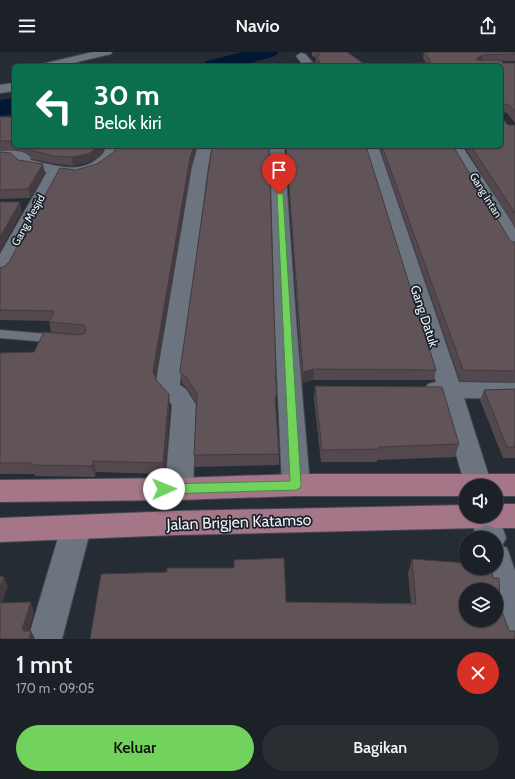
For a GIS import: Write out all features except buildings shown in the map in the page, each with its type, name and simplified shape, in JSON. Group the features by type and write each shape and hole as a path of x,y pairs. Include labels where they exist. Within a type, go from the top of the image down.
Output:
{"main road":[{"path":"0,491 179,489 296,485 459,486"},
{"path":"503,485 515,485"},
{"name":"Jalan Brigjen Katamso","path":"0,530 177,523 459,516"},
{"path":"503,516 515,516"}],"street":[{"path":"55,64 107,52"},
{"path":"301,56 308,64"},
{"path":"0,89 12,87"},
{"path":"0,155 22,156 24,158 21,162 23,164 78,173 97,167 111,154 111,148"},
{"path":"179,489 184,405 178,395 169,389 168,382 200,167 205,148"},
{"path":"277,148 286,333 296,485"},
{"name":"Gang Datuk","path":"372,148 450,390 476,479"},
{"name":"Gang Intan","path":"456,148 502,221 515,246"},
{"name":"Gang Mesjid","path":"0,271 29,205 56,170"},
{"path":"412,390 515,391"},
{"path":"45,639 76,528"},
{"path":"501,575 515,629"}],"lane":[{"path":"0,334 73,340"}],"waterway":[{"path":"222,64 268,52"},
{"path":"0,108 12,106"}],"route":[{"path":"164,489 296,485 279,194"}]}
